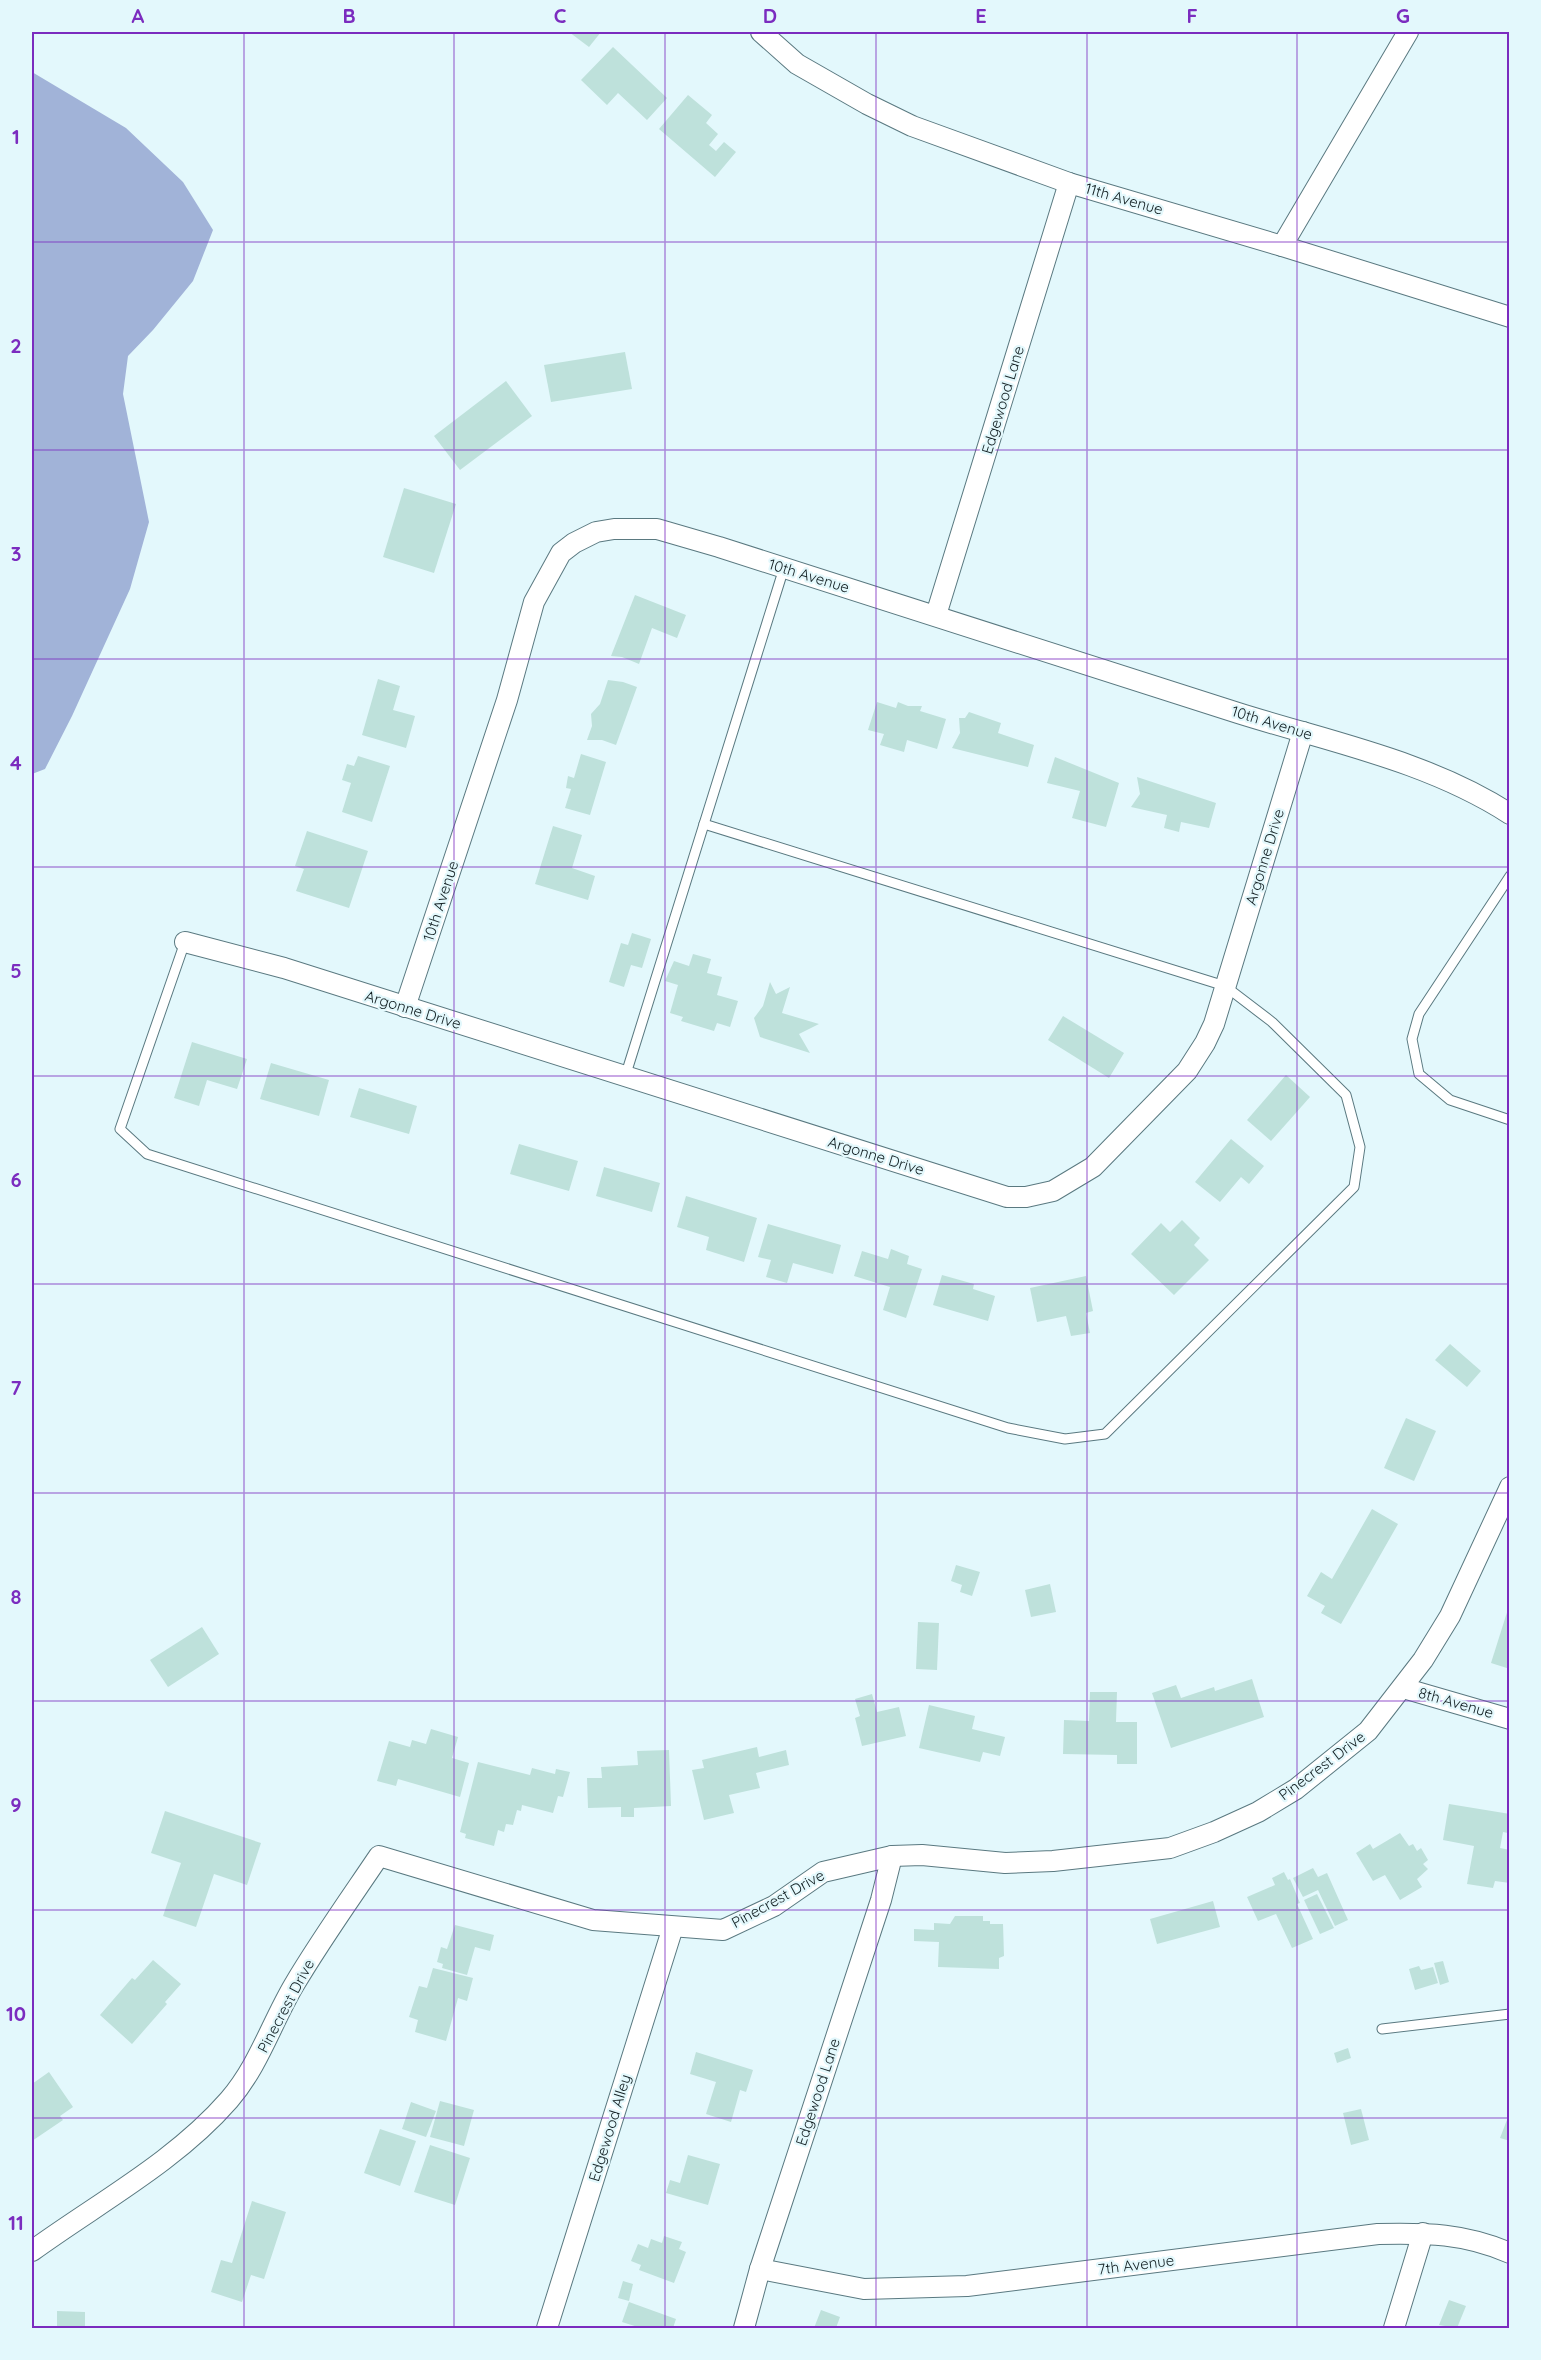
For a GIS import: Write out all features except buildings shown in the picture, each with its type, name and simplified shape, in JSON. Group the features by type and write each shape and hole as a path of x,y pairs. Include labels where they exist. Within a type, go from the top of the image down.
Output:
{"street":[{"name":"11th Avenue","path":"761,32 797,64 867,104 912,126 1069,183 1509,317"},
{"path":"1282,246 1408,32"},
{"name":"Edgewood Lane","path":"936,615 1069,183"},
{"name":"10th Avenue","path":"405,1007 507,700 534,602 561,553 574,543 596,532 657,529 784,568 1409,764 1496,805 1509,814"},
{"name":"Argonne Drive","path":"185,942 284,968 1007,1197 1026,1197 1053,1191 1094,1167 1187,1071 1209,1034 1303,732"},
{"name":"Pinecrest Drive","path":"32,2251 133,2182 199,2132 229,2100 247,2077 298,1978 379,1856 593,1920 723,1930 774,1905 823,1872 892,1856 922,1855 1005,1863 1053,1861 1170,1848 1214,1833 1258,1812 1296,1789 1368,1731 1423,1660 1450,1616 1509,1487"},
{"name":"8th Avenue","path":"1403,1688 1509,1719"},
{"name":"Edgewood Lane","path":"744,2328 760,2268 881,1900 892,1856"},
{"name":"Edgewood Alley","path":"547,2328 672,1927"},
{"path":"1394,2328 1423,2233"},
{"name":"7th Avenue","path":"760,2268 864,2289 967,2286 1378,2234 1423,2233 1456,2236 1485,2242 1509,2253"}],"lane":[{"path":"625,1077 784,568"},
{"path":"185,942 120,1130 147,1155 1008,1428 1065,1439 1105,1434 1354,1187 1360,1147 1346,1095 1272,1022 1225,986 704,824"},
{"path":"1509,876 1419,1014 1412,1039 1419,1074 1450,1100 1509,1120"},
{"path":"1382,2029 1509,2014"}],"water":[{"path":"32,72 126,128 183,182 213,230 193,281 153,330 128,356 123,394 149,522 130,589 72,716 45,769 32,774"}]}
